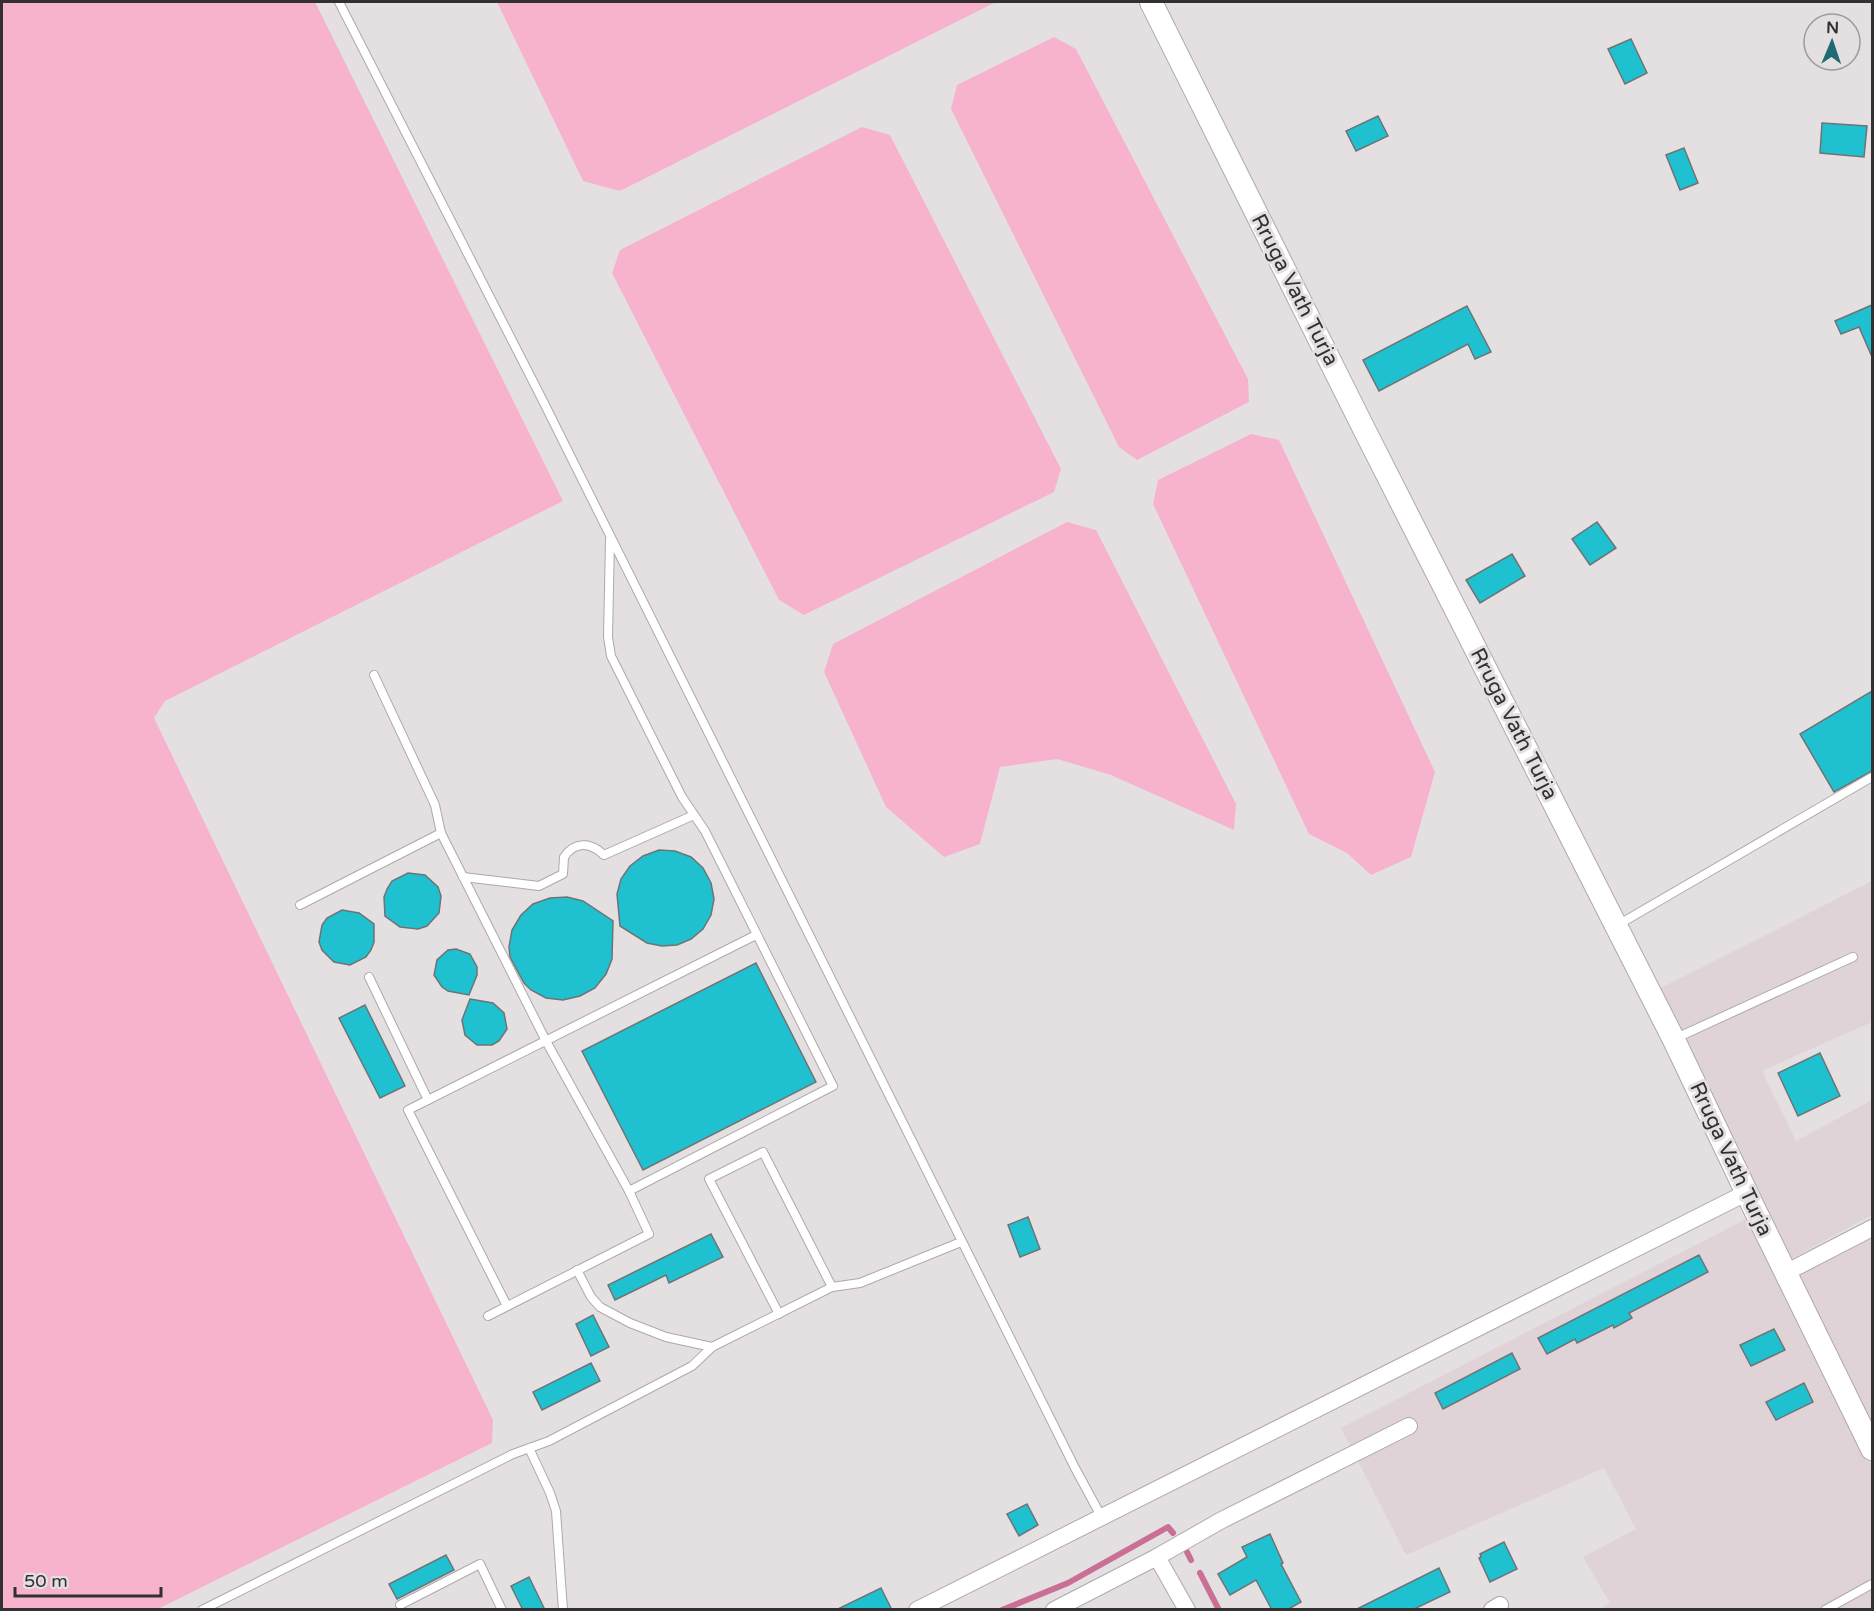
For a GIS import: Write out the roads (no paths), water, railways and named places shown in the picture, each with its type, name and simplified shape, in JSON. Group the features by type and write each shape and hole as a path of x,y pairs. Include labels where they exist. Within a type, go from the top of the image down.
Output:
{"street":[{"name":"Rruga Vath Turja","path":"1151,2 1674,1040 1785,1274 1872,1449"},
{"path":"917,1610 1746,1193"},
{"path":"1785,1274 1872,1228"},
{"path":"1054,1610 1157,1557 1196,1533 1409,1426"},
{"path":"1157,1557 1187,1610"}],"lane":[{"path":"339,2 610,536 961,1242 1101,1516"},
{"path":"610,536 608,637 611,656 676,786 705,831 833,1086 629,1191"},
{"path":"374,675 435,805 441,833 546,1041 629,1191 649,1234 488,1316"},
{"path":"1616,926 1872,777"},
{"path":"463,877 539,886 564,874 564,857 574,846 582,844 589,846 604,855 694,815"},
{"path":"300,905 441,833"},
{"path":"507,1306 408,1110 756,935"},
{"path":"1674,1040 1853,957"},
{"path":"369,977 428,1100"},
{"path":"779,1314 709,1179 763,1152 832,1287"},
{"path":"202,1610 513,1454 549,1441 692,1366 712,1347 832,1287 860,1282 961,1242"},
{"path":"577,1270 591,1297 600,1307 630,1323 666,1337 712,1347"},
{"path":"529,1448 556,1511 563,1610"},
{"path":"400,1605 480,1564 502,1610"},
{"path":"1825,1610 1872,1584"}],"waterway":[{"path":"1002,1610 1068,1583 1168,1527 1173,1533"},
{"path":"1187,1552 1191,1560"},
{"path":"1200,1573 1219,1610"}]}
